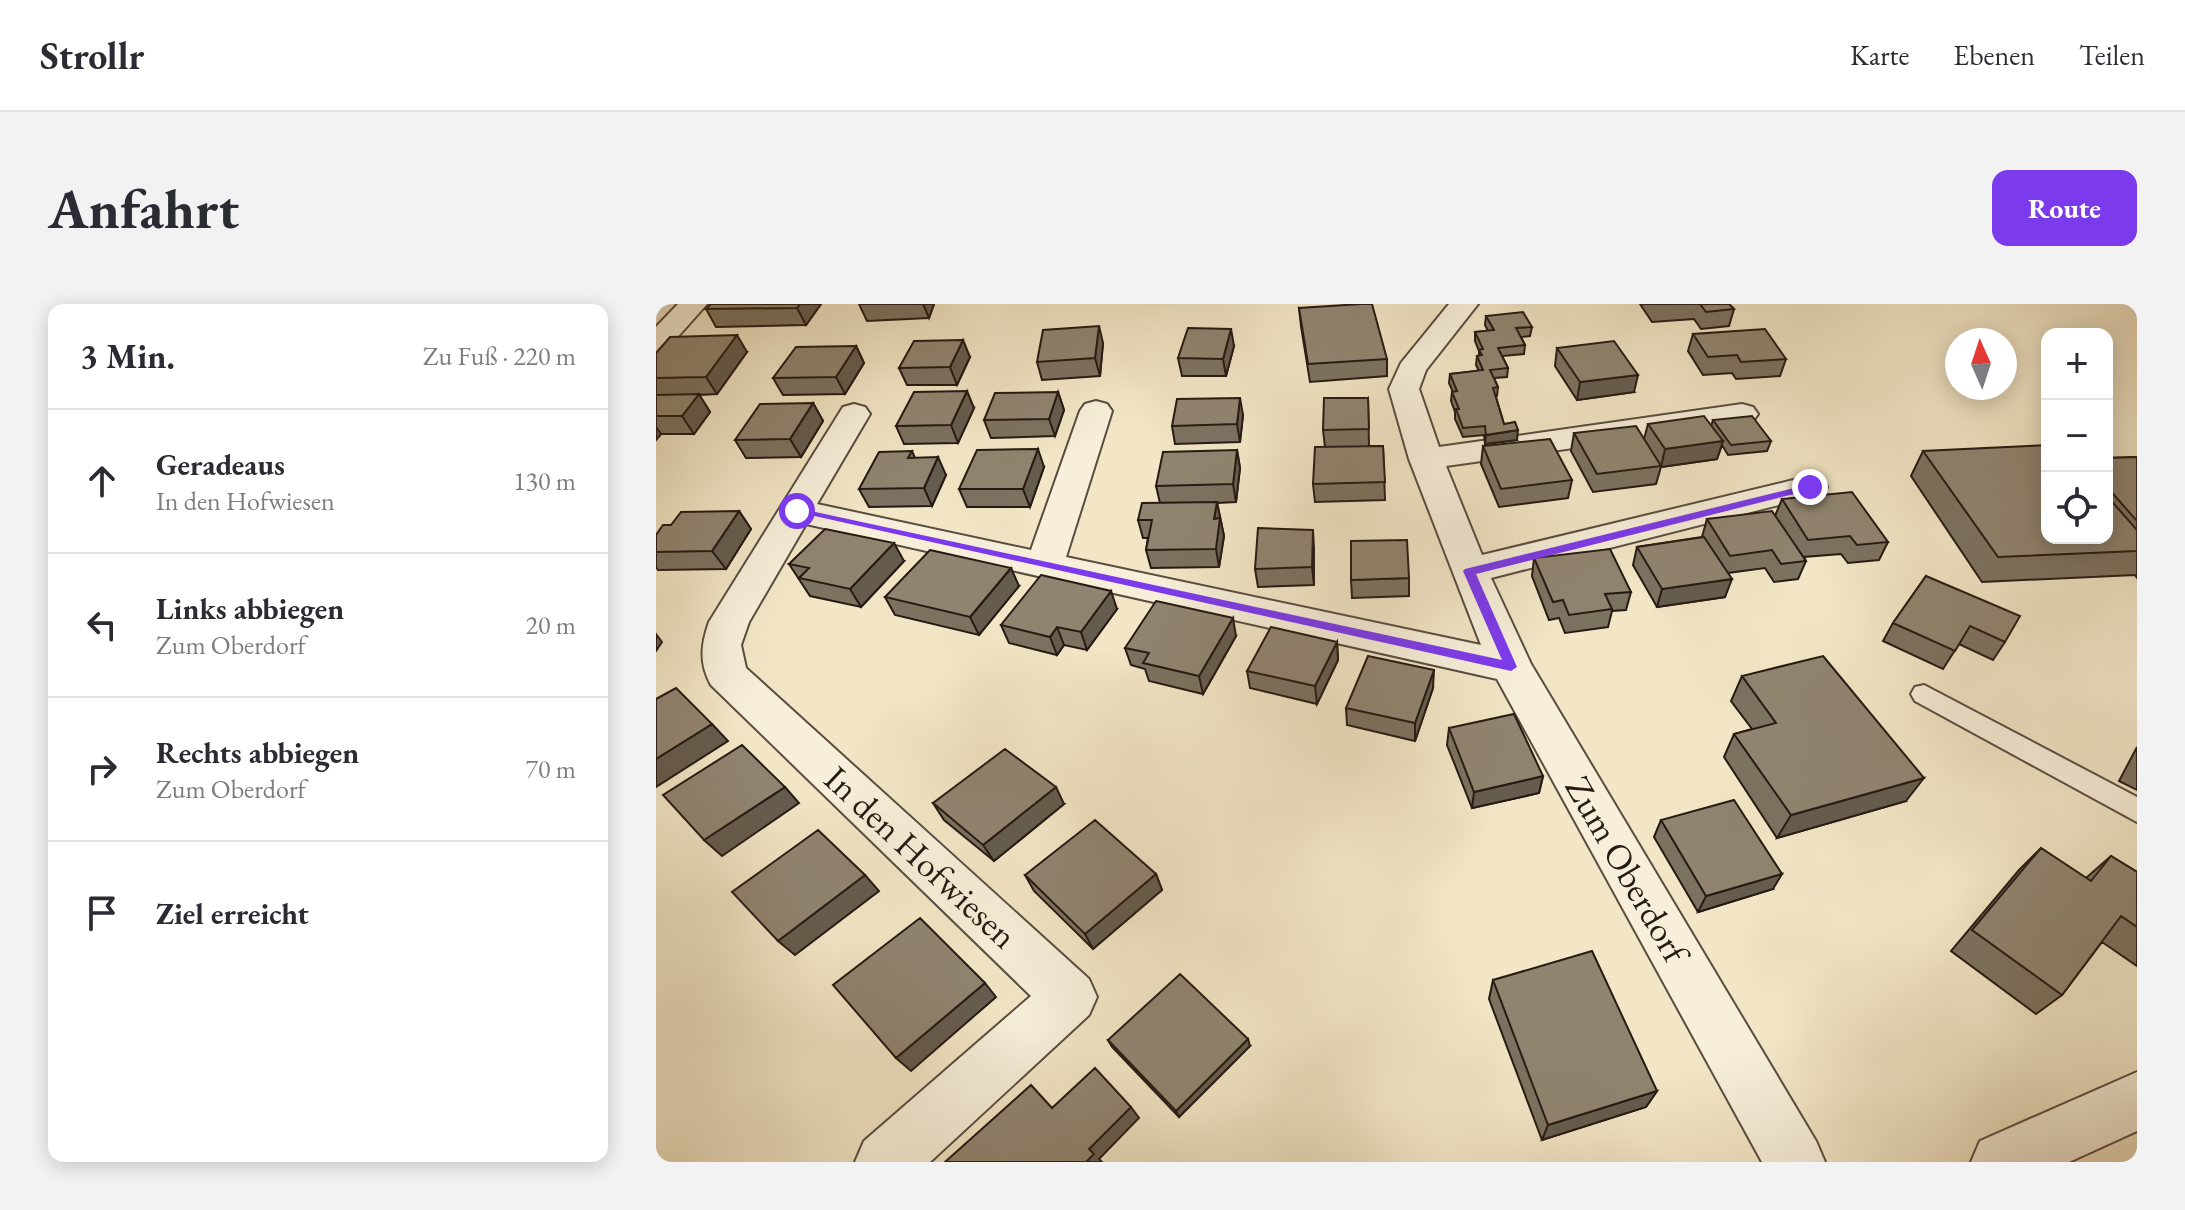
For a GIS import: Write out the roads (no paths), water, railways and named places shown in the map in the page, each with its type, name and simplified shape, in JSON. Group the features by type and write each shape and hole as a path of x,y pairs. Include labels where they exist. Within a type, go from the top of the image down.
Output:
{"street":[{"path":"656,344 693,304"},
{"name":"Zum Oberdorf","path":"1466,304 1412,369 1404,389 1426,459 1469,571 1511,667 1795,1162"},
{"path":"1045,564 1096,411"},
{"name":"In den Hofwiesen","path":"854,414 729,622 721,645 726,674 1070,997 885,1162"},
{"path":"1426,459 1742,414"},
{"path":"1469,571 1810,487"},
{"path":"797,511 1511,667"},
{"path":"2001,1162 2137,1101"}],"lane":[{"path":"1924,694 2137,810"}]}
